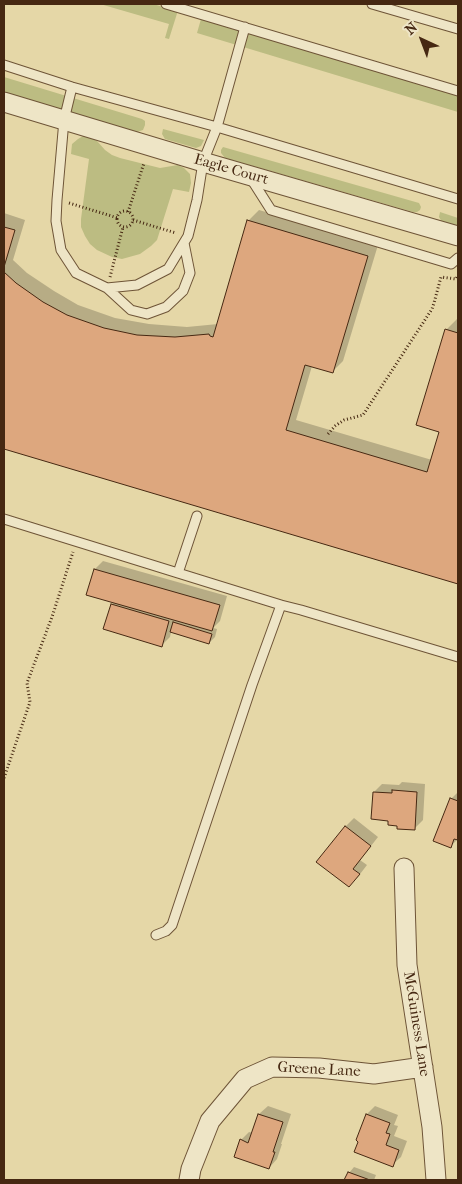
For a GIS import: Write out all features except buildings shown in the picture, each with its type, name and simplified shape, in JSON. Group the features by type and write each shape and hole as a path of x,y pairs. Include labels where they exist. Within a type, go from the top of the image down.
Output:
{"street":[{"name":"Eagle Court","path":"4,102 458,236"},
{"name":"McGuiness Lane","path":"404,868 407,965 432,1127 436,1180"},
{"name":"Greene Lane","path":"189,1180 210,1121 245,1079 272,1067 319,1068 374,1074 423,1067"}],"lane":[{"path":"166,4 458,90"},
{"path":"372,4 458,29"},
{"path":"107,288 137,285 168,269 186,240 197,200 203,162 218,126 245,27"},
{"path":"4,66 72,87 218,126 458,199"},
{"path":"72,87 64,120 56,200 56,221 61,250 76,273 107,288 131,310 147,314 166,307 183,291 190,273 186,240"},
{"path":"248,175 271,210 451,264 458,258"},
{"path":"178,573 197,516"},
{"path":"4,519 458,657"},
{"path":"156,935 166,932 172,924 252,685 282,605"}],"path":[{"path":"128,212 150,146"},
{"path":"56,200 118,218"},
{"path":"128,212 132,215 132,223 128,227 123,227 118,223 118,218 120,213 128,212"},
{"path":"133,220 186,240"},
{"path":"107,288 123,227"},
{"path":"328,434 344,420 363,415 432,309 441,277 456,279 458,275"},
{"path":"4,778 30,702 27,683 52,617 76,542"}],"green space":[{"path":"100,4 153,4 174,10 180,4 169,39 165,38 169,24"},
{"path":"201,19 458,96 458,112 197,33"},
{"path":"4,77 142,119 145,121 145,125 143,130 137,132 4,92"},
{"path":"163,129 204,140 201,146 196,148 165,139 162,134"},
{"path":"83,136 97,141 105,150 120,158 160,168 178,165 190,174 189,192 173,189 157,240 140,254 122,259 112,257 97,250 85,236 81,227 81,219 89,159 71,154 72,144"},
{"path":"223,147 419,203 421,207 417,212 413,212 225,158 221,153"},
{"path":"440,212 458,218 458,227 442,222 439,217"}]}
